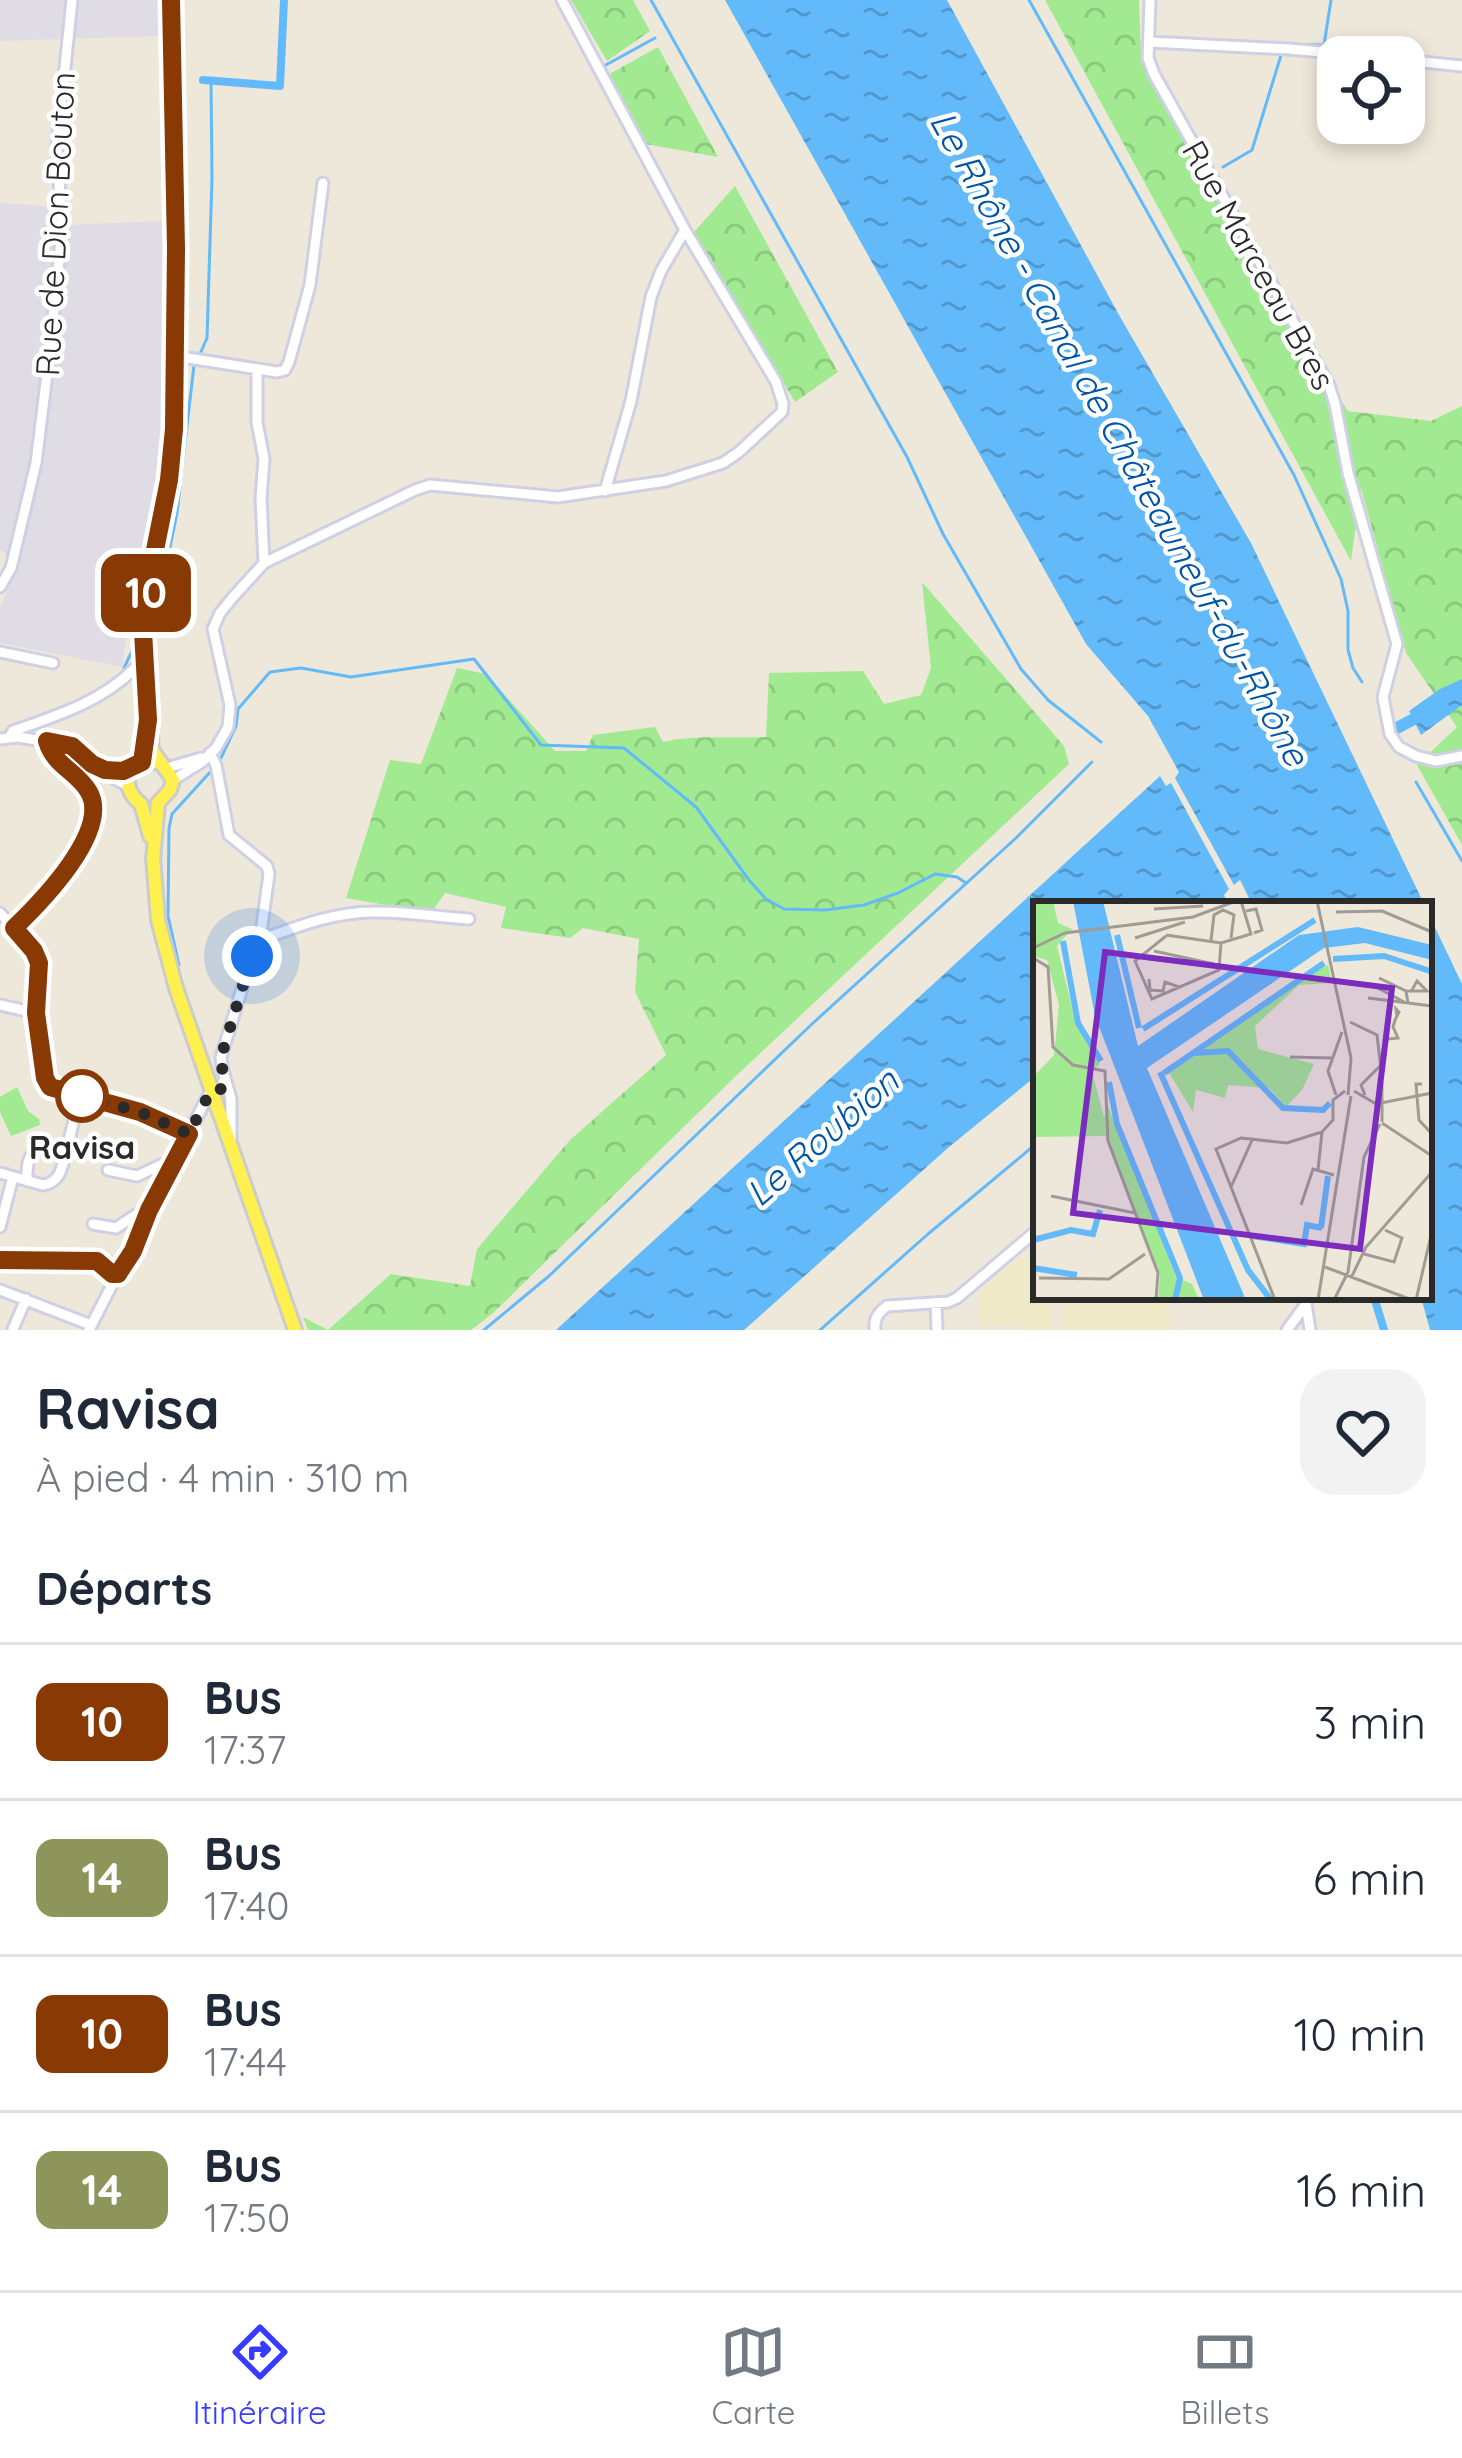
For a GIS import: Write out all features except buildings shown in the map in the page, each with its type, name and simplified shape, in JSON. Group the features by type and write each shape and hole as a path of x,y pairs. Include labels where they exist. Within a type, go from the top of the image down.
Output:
{"main road":[{"path":"171,0 174,429 143,631 152,750 167,770 170,790 158,803 155,898 164,949 295,1330"},
{"path":"148,720 128,786 142,804 158,803"},
{"path":"138,765 152,761 167,770"},
{"path":"142,804 153,860"}],"street":[{"name":"Rue de Dion Bouton","path":"0,587 11,568 36,463 50,358 62,231 57,145 72,0"},
{"path":"167,770 202,762 228,728 230,705 213,629 220,613 263,563 430,485 544,497 666,482 723,463 782,412 776,382 685,230 562,0"},
{"name":"Rue Marceau Bres","path":"1150,0 1148,58 1154,74 1334,401 1348,472 1396,644 1383,697 1390,734 1399,747 1416,756 1436,761 1462,756"},
{"path":"1149,42 1317,53"},
{"path":"1425,62 1462,66"},
{"path":"175,356 285,370 310,285 323,183"},
{"path":"604,491 631,401 651,297 685,230"},
{"path":"257,370 257,422 264,459 263,563"},
{"path":"0,652 53,663"},
{"path":"4,738 104,694 134,669"},
{"path":"4,738 72,746 107,776 128,786"},
{"path":"14,928 48,895 94,821 90,793 56,760 47,741"},
{"path":"208,754 216,765 229,835 268,866 260,940 221,1057 231,1099 231,1145"},
{"path":"92,764 114,771 138,765"},
{"path":"0,913 39,963 36,1013 50,1087 140,1112 189,1134"},
{"path":"260,940 352,913 470,919"},
{"path":"0,1005 36,1013"},
{"path":"0,1290 90,1328 116,1269 211,1090 221,1089 224,1075"},
{"path":"0,1173 52,1184 62,1166 60,1151 80,1096"},
{"path":"199,1116 223,1123"},
{"path":"27,1181 29,1157 40,1150 60,1151"},
{"path":"108,1170 137,1176 165,1163 172,1166"},
{"path":"0,1227 13,1177"},
{"path":"93,1224 116,1228 136,1214 146,1216"},
{"path":"875,1330 874,1321 887,1306 948,1303 957,1298 1033,1234"},
{"path":"1,1258 97,1261 116,1269"},
{"path":"13,1329 26,1299"},
{"path":"1287,1330 1305,1301"},
{"path":"1305,1301 1310,1330"},
{"path":"936,1303 937,1330"},
{"path":"61,1330 67,1316"}],"shaded area":[{"path":"0,0 161,0 162,36 0,41"},
{"path":"0,203 68,208 68,225 163,221 164,396 156,484 136,570 122,667 0,643 0,607 18,567 0,549"},
{"path":"1033,1249 1033,1300 1053,1300 1051,1330 980,1325 979,1289"},
{"path":"1063,1300 1168,1300 1169,1330 1062,1330"}],"green space":[{"path":"571,0 633,0 650,31 607,61"},
{"path":"1045,0 1139,0 1141,58 1254,266 1348,411 1431,421 1462,406 1462,845 1417,765 1457,727 1406,653 1361,488 1351,561"},
{"path":"658,47 718,157 645,144 606,76"},
{"path":"735,186 838,372 795,402 694,232"},
{"path":"922,582 1064,746 1069,764 737,1075 492,1314 471,1330 328,1330 391,1274 470,1286 477,1249 570,1140 666,1055 635,992 639,939 583,928 570,938 501,928 506,907 445,893 431,913 346,898 390,760 421,764 457,668 486,674 555,751 586,751 593,735 655,727 663,742 766,737 769,673 863,671 884,704 921,695 931,668"},
{"path":"17,1087 40,1125 11,1136 0,1112 0,1097"},
{"path":"303,1317 328,1330 308,1330"}],"water":[{"name":"Le Rhône - Canal de Châteauneuf-du-Rhône","path":"725,0 947,0 1119,315 1251,543 1423,901 1250,901 1240,880 1234,885 1175,778 1179,772 1148,716 1086,644"},
{"path":"1462,679 1462,705 1421,735 1409,711"},
{"path":"1160,776 1166,786 1171,783 1229,889 1226,901 1033,901 1033,1078 744,1330 556,1330"},
{"path":"1432,921 1462,984 1462,1330 1430,1330 1422,1300 1432,1300"}],"waterway":[{"path":"203,80 280,86 284,0"},
{"path":"651,0 1021,669 1048,700 1101,742"},
{"path":"1029,0 1294,475 1341,579 1348,611 1348,650 1362,682"},
{"path":"1251,43 1324,45 1331,0"},
{"path":"604,66 655,38"},
{"path":"1223,167 1252,150 1282,52"},
{"path":"200,354 207,338 211,81"},
{"path":"149,622 157,611 177,513 194,365"},
{"path":"124,668 138,638"},
{"path":"220,760 236,726 238,709 270,672 301,668 351,677 474,659 541,745 624,748 696,807 749,880 766,899 784,909 864,905 935,874 966,883"},
{"name":"Le Roubion","path":"1397,728 1427,712"},
{"path":"484,1330 549,1276 1092,762"},
{"path":"179,965 168,916 169,828 172,814 212,770"},
{"path":"1416,782 1462,861"},
{"path":"820,1330 1033,1146"},
{"path":"1375,1300 1384,1330"}],"bus line":[{"name":"10","path":"0,1260 97,1261 118,1274 189,1134 140,1112 50,1087 36,1013 39,963 14,928 48,895 94,821 90,793 56,760 47,741 72,746 105,770 123,771 142,762 148,720 143,631 174,429 171,0"}],"place":[{"name":"Ravisa","path":"82,1096"}],"route":[{"path":"82,1096 140,1112 189,1134 211,1090 224,1085 221,1057 252,956"}]}
